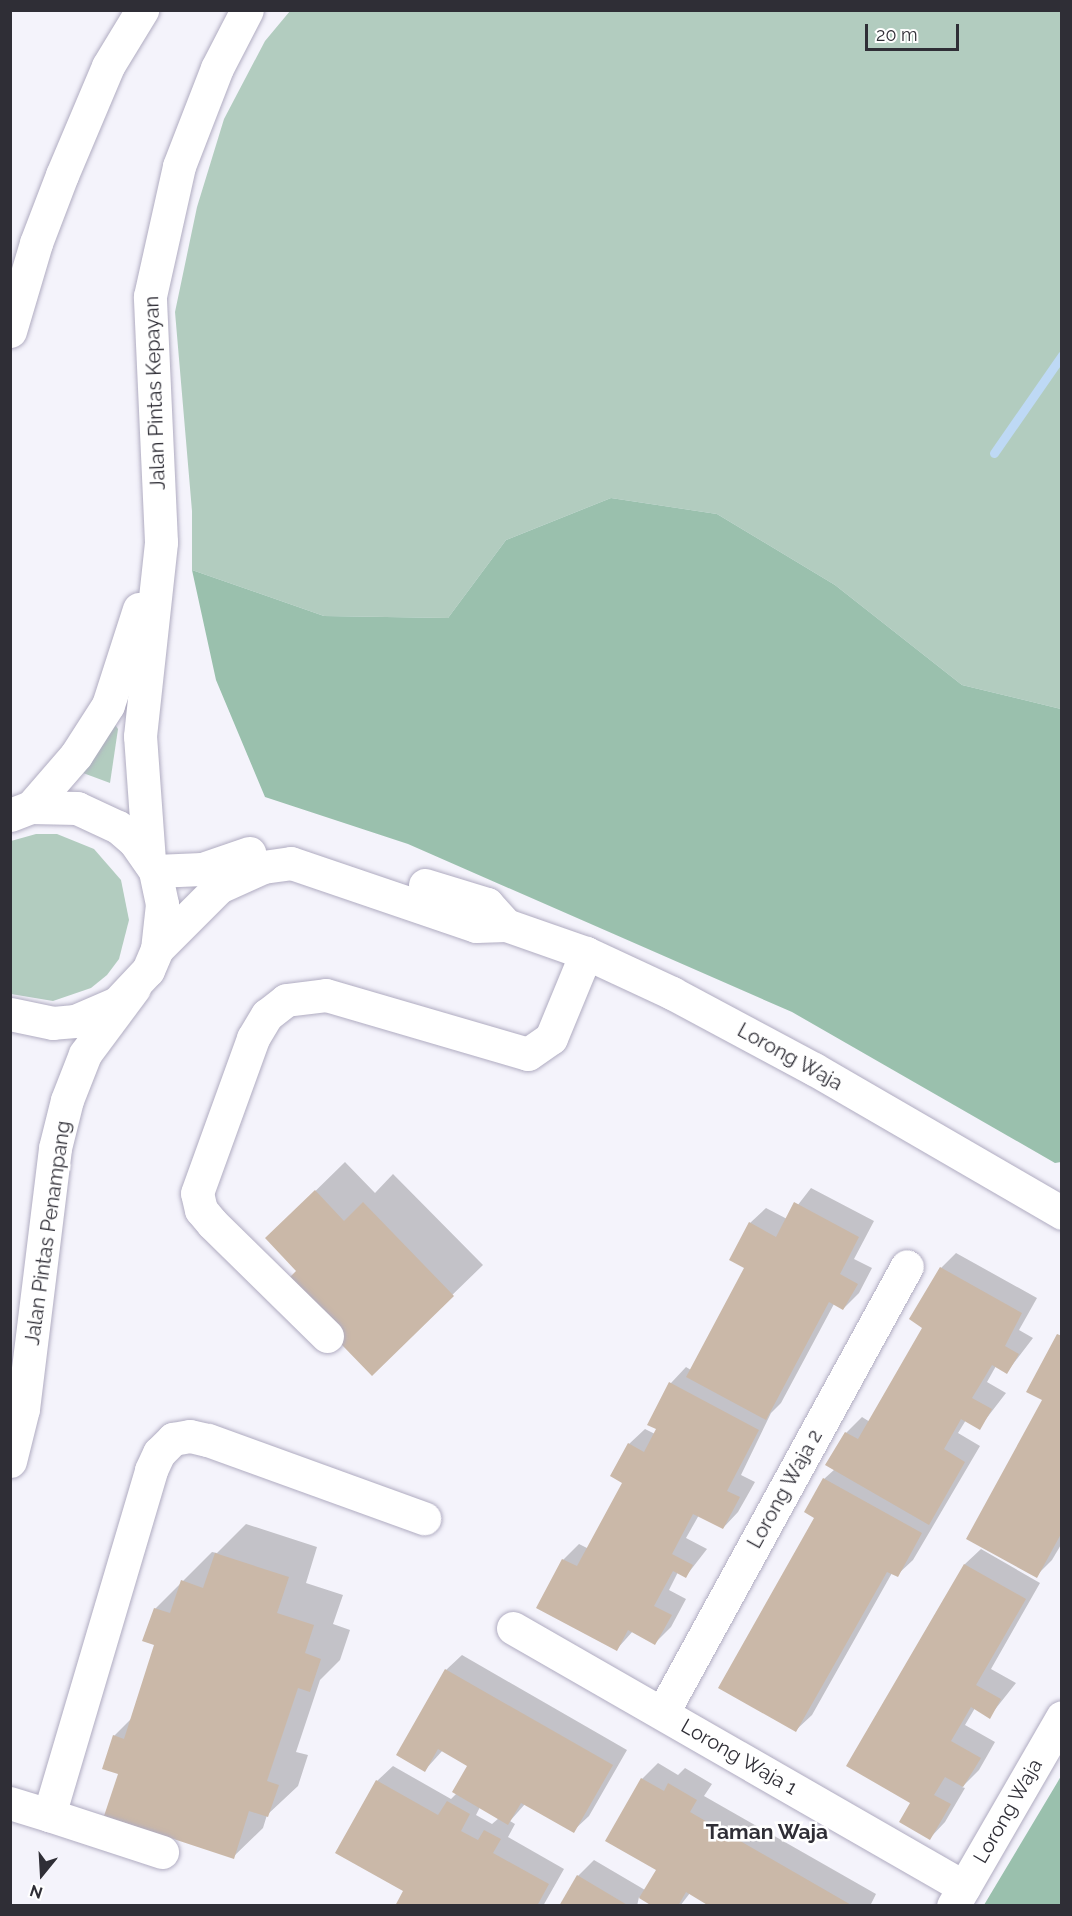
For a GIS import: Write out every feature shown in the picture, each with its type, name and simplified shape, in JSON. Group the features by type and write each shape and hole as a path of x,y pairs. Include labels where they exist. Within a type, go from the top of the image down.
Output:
{"street":[{"path":"10,331 36,243 62,175 108,66 141,10"},
{"name":"Jalan Pintas Kepayan","path":"157,949 162,904 152,866 140,736 161,542 150,296 179,166 217,68 247,10"},
{"name":"Jalan Pintas Kepayan","path":"17,812 76,755 108,705 161,542"},
{"path":"17,812 77,808 99,815 135,842 152,866"},
{"name":"Lorong Waja","path":"152,866 202,869 286,842 487,904 506,926"},
{"name":"Lorong Waja","path":"157,949 219,887 263,867 291,863 476,926 506,926 586,953 672,993 814,1069 1062,1213"},
{"name":"Jalan Pintas Penampang","path":"10,1461 23,1409 51,1207 55,1148 67,1100 85,1054 134,988 157,949"},
{"path":"327,1336 212,1223 201,1210 197,1193 253,1038 267,1015 286,1000 326,995 528,1054 551,1038 586,953"},
{"path":"10,1014 53,1023 75,1021 97,1014 134,988"},
{"name":"Lorong Waja 2","path":"663,1712 906,1266"},
{"path":"49,1815 151,1470 159,1453 173,1439 190,1436 208,1440 424,1518"},
{"name":"Lorong Waja 1","path":"513,1628 663,1712 959,1896"},
{"name":"Lorong Waja","path":"959,1896 1062,1717"},
{"path":"10,1803 162,1852"}],"green space":[{"path":"290,11 1061,11 1061,709 962,685 835,585 717,514 611,498 506,540 448,618 324,616 192,570 192,511 175,312 197,207 224,119 265,41"},
{"path":"611,498 717,514 835,585 962,685 1061,709 1061,1162 1055,1163 792,1012 408,844 265,797 216,680 192,570 324,616 448,618 506,540"},
{"path":"114,723 118,729 110,783 75,770"},
{"path":"36,834 57,834 94,849 121,880 129,920 119,959 107,975 91,988 53,1001 11,994 11,841"},
{"path":"1061,1776 1061,1905 984,1905 1057,1783"}],"building":[{"path":"315,1190 344,1221 363,1202 454,1296 372,1376 283,1284 296,1271 265,1238"},
{"path":"794,1202 859,1237 840,1274 858,1284 843,1310 829,1302 766,1420 686,1377 744,1268 729,1260 749,1222 776,1237"},
{"path":"940,1267 1022,1313 1005,1346 1019,1354 1007,1374 992,1365 972,1398 992,1409 980,1430 961,1419 944,1449 965,1462 929,1525 825,1465 845,1432 858,1439 922,1328 909,1319"},
{"path":"1057,1334 1062,1336 1062,1532 1037,1578 966,1539 1042,1400 1026,1392"},
{"path":"669,1382 759,1430 727,1491 740,1497 723,1529 693,1514 672,1554 693,1565 686,1578 673,1571 654,1606 672,1615 655,1645 628,1630 617,1651 536,1608 562,1559 577,1566 622,1483 610,1476 628,1443 644,1452 656,1429 647,1425"},
{"path":"823,1478 922,1533 898,1577 887,1572 796,1732 718,1688 814,1518 804,1512"},
{"path":"215,1553 289,1577 277,1613 314,1625 305,1653 321,1659 310,1692 298,1688 267,1781 279,1785 268,1817 249,1811 234,1859 104,1816 118,1774 102,1769 113,1735 124,1739 154,1645 142,1641 154,1608 170,1613 181,1580 203,1588"},
{"path":"964,1564 1026,1599 976,1685 1001,1699 990,1719 971,1707 951,1741 981,1758 963,1787 945,1777 934,1795 951,1804 930,1840 899,1822 910,1803 846,1766"},
{"path":"445,1669 613,1765 574,1833 521,1803 508,1825 452,1792 467,1766 438,1749 425,1772 396,1755"},
{"path":"641,1778 664,1791 668,1783 697,1800 690,1812 853,1906 709,1906 686,1892 678,1906 652,1906 639,1898 656,1870 605,1841"},
{"path":"376,1780 438,1815 447,1801 470,1814 461,1831 478,1840 484,1830 501,1839 493,1853 549,1884 537,1906 395,1906 403,1891 335,1853"},
{"path":"577,1875 629,1906 559,1906"}],"waterway":[{"path":"994,453 1062,355"}],"district":[{"name":"Taman Waja","path":"767,1832"}]}
